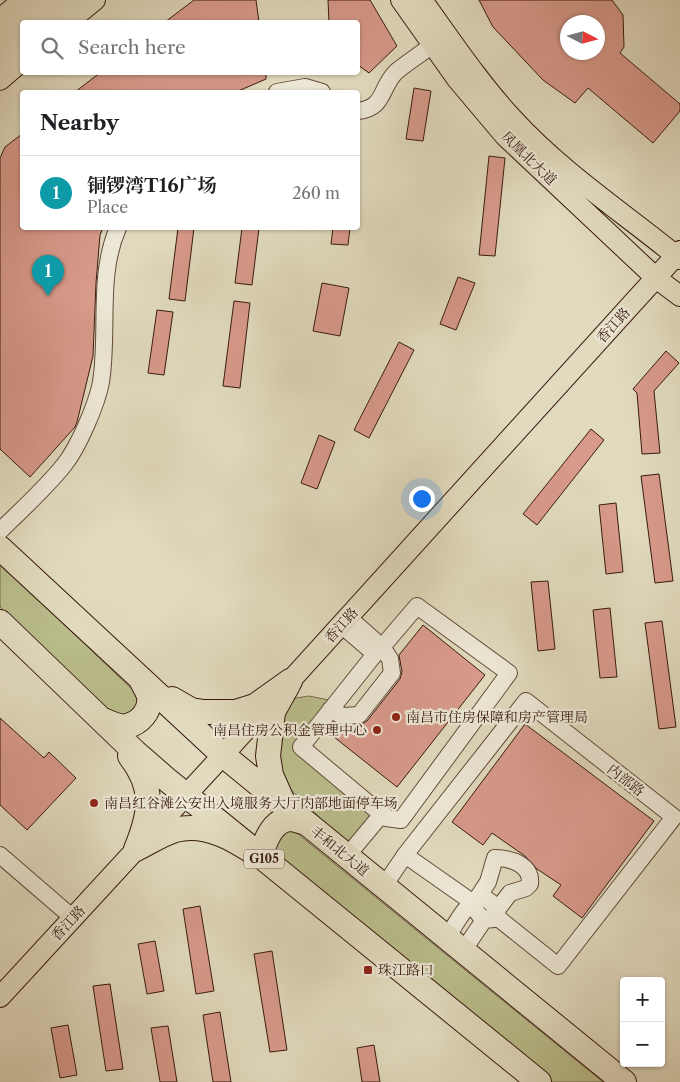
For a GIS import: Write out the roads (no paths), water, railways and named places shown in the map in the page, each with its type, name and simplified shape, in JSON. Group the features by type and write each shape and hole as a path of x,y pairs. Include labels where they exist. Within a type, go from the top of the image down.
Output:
{"highway":[{"path":"22,20 46,0"},
{"path":"44,20 69,0"},
{"path":"0,38 20,21"},
{"path":"0,58 20,41"},
{"name":"丰和北大道","path":"0,548 223,755 624,1082"},
{"name":"G105","path":"0,622 135,752 186,796 539,1082"},
{"path":"141,679 191,710 204,712 236,712 255,706 290,681"},
{"path":"101,719 116,725 127,726 140,719 146,713 149,697 141,679"},
{"path":"285,805 271,775 268,756 273,712 290,681"},
{"path":"101,719 140,770 146,782 148,800 146,817 143,833 136,849"},
{"path":"136,849 173,830 190,828 203,829 227,836 261,857 265,841 273,829 281,823 290,820 306,823"}],"main road":[{"path":"0,19 23,0"},
{"path":"70,20 95,0"},
{"name":"凤凰北大道","path":"401,0 457,79 505,136 656,278 680,296"},
{"name":"凤凰北大道","path":"422,0 474,74 512,119 554,159 679,255"},
{"path":"0,80 20,63"},
{"name":"香江路","path":"0,997 186,796 656,278 679,255"}],"street":[{"path":"360,111 368,110 378,102 396,72 432,45"},
{"path":"288,90 305,87 315,90"},
{"path":"0,531 64,464 86,426 96,402 101,382 107,272 113,239 117,230"},
{"path":"417,606 509,673 401,820 384,816 301,747 378,651 417,606"},
{"path":"330,710 343,716 359,715 392,673 390,659 378,651 345,621"},
{"name":"内部路","path":"384,886 405,855 526,701 674,818 558,966 493,916"},
{"path":"349,858 384,816"},
{"path":"405,855 475,900"},
{"path":"0,856 73,918"},
{"path":"495,858 508,859 523,866 529,873 530,884 526,888 510,893 493,916 455,944 475,900 488,882 495,858"},
{"path":"475,900 476,914 493,916"}],"place":[{"name":"铜锣湾T16广场","path":"48,296"},
{"name":"南昌市住房保障和房产管理局","path":"396,717"},
{"name":"南昌住房公积金管理中心","path":"377,730"},
{"name":"南昌红谷滩公安出入境服务大厅内部地面停车场","path":"94,803"},
{"name":"珠江路口","path":"368,970"}]}
